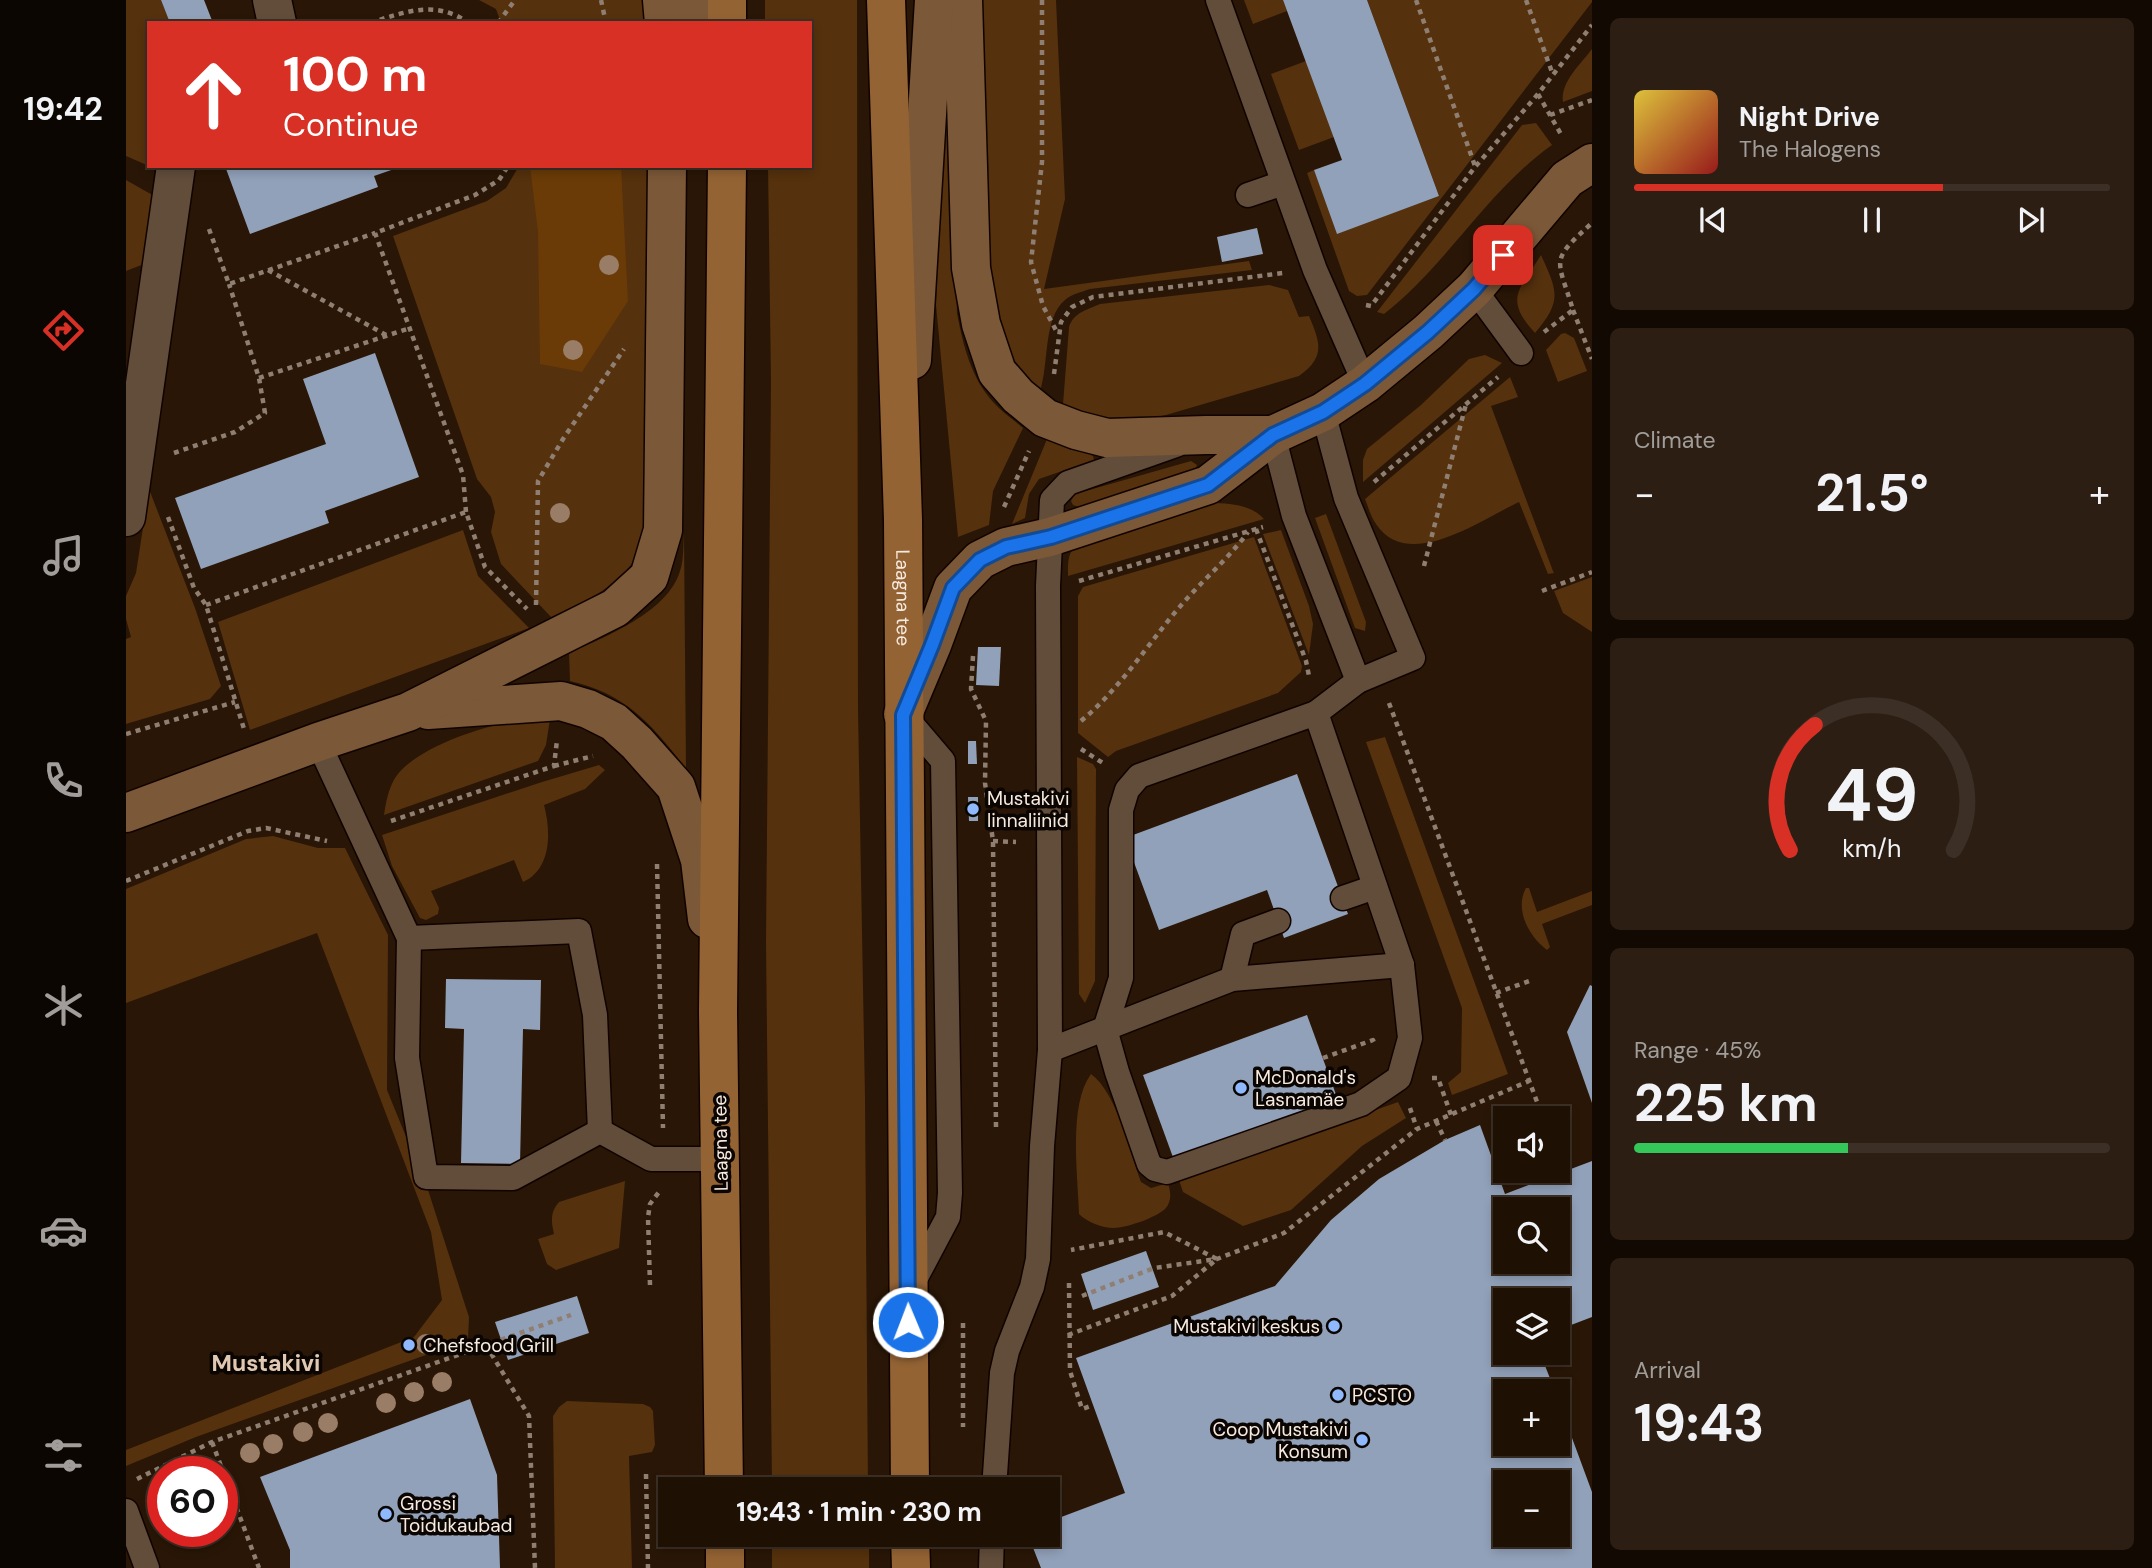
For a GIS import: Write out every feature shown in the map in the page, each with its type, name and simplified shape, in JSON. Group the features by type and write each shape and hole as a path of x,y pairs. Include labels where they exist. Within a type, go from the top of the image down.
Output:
{"main road":[{"path":"727,0 727,21"},
{"name":"Laagna tee","path":"886,0 903,520 910,1477"},
{"name":"Laagna tee","path":"724,1477 718,1011 727,168"},
{"path":"725,1547 725,1568"},
{"path":"910,1547 911,1568"}],"street":[{"path":"272,0 277,21"},
{"path":"662,0 664,21"},
{"path":"697,0 699,21"},
{"path":"903,520 934,0"},
{"path":"963,0 971,268 982,324 997,372 1018,396 1045,418 1107,438 1273,435"},
{"path":"903,715 953,588 980,560 1006,547 1051,537 1208,485 1273,435 1323,412 1365,384 1428,332 1474,289 1567,179 1592,163"},
{"path":"126,517 142,296 175,168"},
{"path":"126,813 318,742 408,712 615,608 649,577 663,530 667,168"},
{"path":"714,168 727,292"},
{"path":"408,712 561,701 588,709 614,722 637,743 676,787 700,860 718,1011"}],"lane":[{"path":"1218,0 1315,270 1365,384"},
{"path":"1248,195 1283,183"},
{"path":"1474,289 1521,353"},
{"path":"1316,713 1402,965 1410,1038 1399,1078 1361,1104 1167,1172 1155,1169 1149,1164 1105,1029 1121,978 1121,810 1127,790 1139,776 1316,713 1368,676 1413,658 1346,498 1323,412"},
{"path":"996,1477 1002,1373 1007,1351 1032,1287 1038,1259 1042,1146 1050,1050 1048,586 1052,500 1068,483 1206,435"},
{"path":"1273,435 1294,516 1368,676"},
{"path":"318,742 409,938 407,1058 426,1177 513,1178 600,1130"},
{"path":"1343,898 1375,887"},
{"path":"1232,979 1243,934 1278,921"},
{"path":"409,938 579,930 595,1015 600,1130"},
{"path":"1050,1050 1232,979 1402,965"},
{"path":"600,1130 651,1159 720,1160"},
{"path":"126,1511 147,1568"},
{"path":"991,1568 992,1547"}],"path":[{"path":"499,21 515,0"},
{"path":"601,0 606,21"},
{"path":"1042,0 1042,162 1031,262 1043,306 1059,334"},
{"path":"1416,0 1475,167"},
{"path":"1526,0 1553,76"},
{"path":"376,21 426,5 457,13 467,21"},
{"path":"1356,304 1371,306 1475,167 1553,76 1592,25"},
{"path":"1538,94 1550,115 1592,100"},
{"path":"229,284 475,195 499,180 507,168"},
{"path":"172,454 235,432 265,413 259,378 229,284 205,221"},
{"path":"375,233 463,475 466,512"},
{"path":"268,270 386,335"},
{"path":"1006,547 1002,524 1005,501 1045,418 1052,390 1061,322 1072,307 1093,297 1276,274"},
{"path":"1573,310 1592,359"},
{"path":"259,378 410,328"},
{"path":"535,617 538,481 625,346"},
{"path":"1424,566 1466,404"},
{"path":"166,512 194,588 206,606 255,765"},
{"path":"1256,529 1306,661 1316,713"},
{"path":"1072,728 1119,683 1183,603 1248,532"},
{"path":"1542,591 1592,572"},
{"path":"1368,676 1496,993 1538,1106"},
{"path":"126,734 235,702"},
{"path":"1072,742 1132,785"},
{"path":"554,766 595,756 603,757"},
{"path":"993,841 1021,842"},
{"path":"650,1285 648,1217 650,1204 662,1188 664,1160 659,881 656,858"},
{"path":"1496,993 1532,980"},
{"path":"1323,1058 1373,1040 1383,1068 1399,1078"},
{"path":"1082,1296 1154,1268 1217,1259 1284,1233 1417,1129 1529,1082"},
{"path":"1436,1121 1445,1140"},
{"path":"1069,1237 1069,1250 1164,1232 1217,1259"},
{"path":"1068,1335 1172,1296 1217,1259"},
{"path":"1069,1278 1070,1371 1083,1409 1093,1405"},
{"path":"126,1485 212,1442 571,1315"},
{"path":"962,1323 962,1386"},
{"path":"486,1345 529,1416 535,1568"},
{"path":"968,1429 971,1415"},
{"path":"212,1442 259,1568"},
{"path":"646,1474 648,1568"}],"shaded area":[{"path":"126,0 161,0 169,21 147,21 147,165 126,156"},
{"path":"479,0 646,0 648,21 500,21 496,9"},
{"path":"765,0 857,0 858,709 868,1477 772,1477 766,943 771,382 768,168 812,168 812,21 765,21"},
{"path":"982,0 1056,0 1065,199 1044,289 1249,261 1252,270 1090,289 1070,296 1058,308 1053,318 1040,391 1015,361 1001,329 989,263"},
{"path":"1244,0 1283,0 1287,11 1253,24"},
{"path":"1367,0 1592,2 1367,295 1357,296 1349,291 1307,173 1314,170 1338,233 1439,196"},
{"path":"950,35 957,313 965,349 979,383 997,406 1023,428 993,491 989,525 958,537 936,305 941,114"},
{"path":"1592,49 1592,91 1563,102 1568,80"},
{"path":"1306,61 1334,137 1299,150 1271,74"},
{"path":"1536,123 1552,145 1507,184 1407,295 1384,314 1377,312 1522,125"},
{"path":"518,168 651,168 649,517 640,550 621,576 600,592 551,617 501,564 491,532 495,512 491,497 477,479 393,236 487,201 506,188"},
{"path":"530,168 621,168 628,301 582,372 540,364 538,232"},
{"path":"126,180 156,197 144,264 126,271"},
{"path":"1541,255 1551,278 1554,296 1550,313 1535,333 1519,311 1517,302 1521,285"},
{"path":"1269,285 1288,290 1299,317 1309,316 1316,335 1317,356 1299,376 1141,420 1121,422 1077,412 1063,404 1069,327 1074,318 1082,312 1100,304"},
{"path":"1565,333 1574,338 1587,371 1558,382 1546,350"},
{"path":"1485,355 1502,363 1363,482 1363,460 1367,449 1421,405 1469,359"},
{"path":"1510,377 1518,397 1491,406 1554,573 1548,574 1519,502 1446,538 1407,544 1390,538 1376,524 1365,499"},
{"path":"1047,439 1089,454 1094,460 1039,479 1029,494 1025,518 1012,524"},
{"path":"1191,461 1197,465 1194,473 1079,507 1071,501 1075,494"},
{"path":"149,489 195,608 221,686 210,699 126,724 126,639 131,637 126,619 126,596 136,573"},
{"path":"1215,503 1248,508 1264,519 1068,576 1070,554 1078,545"},
{"path":"1326,514 1366,622 1365,631 1355,628 1315,518"},
{"path":"463,530 478,576 529,628 250,730 218,622"},
{"path":"1281,530 1309,606 1313,624 1309,655 1263,534"},
{"path":"684,533 686,769 662,738 636,713 607,694 570,681 569,653 617,631 663,599 680,571"},
{"path":"1254,537 1302,666 1301,672 1278,693 1116,751 1108,757 1078,733 1078,596 1083,587"},
{"path":"1592,577 1592,632 1563,613 1554,591"},
{"path":"550,719 546,745 538,761 384,815 395,778 415,758 445,742 493,726"},
{"path":"1385,737 1508,1074 1452,1095 1448,1083 1461,1072 1462,1008 1366,742"},
{"path":"1077,757 1093,764 1096,769 1095,981 1085,1003 1079,994"},
{"path":"599,765 605,770 585,789 544,805 548,826 547,848 540,868 533,876 523,882 514,860 431,891 439,908 438,914 426,920 420,918 392,866 382,835"},
{"path":"273,836 318,848 345,848 388,935 387,1090 429,1193 469,1317 468,1340 196,1437 126,1466 126,1450 414,1337 442,1300 431,1232 317,933 126,1003 126,889 246,839"},
{"path":"1526,888 1529,888 1537,912 1592,891 1592,905 1542,924 1550,947 1547,950 1534,938 1525,922 1522,905"},
{"path":"1091,1074 1100,1083 1115,1109 1141,1182 1151,1188 1168,1183 1168,1205 1144,1221 1114,1228 1090,1222 1079,1214 1077,1122 1079,1103"},
{"path":"1398,1102 1406,1118 1362,1146 1291,1210 1243,1226 1183,1192 1179,1180"},
{"path":"625,1181 619,1248 556,1270 547,1264 538,1239 554,1234 552,1217 559,1202"},
{"path":"567,1401 643,1404 653,1411 655,1445 652,1452 629,1456 632,1568 555,1568 553,1416"},
{"path":"772,1547 869,1547 869,1568 772,1568"}],"building":[{"path":"161,0 204,0 212,21 169,21"},
{"path":"1283,0 1367,0 1439,196 1337,234 1314,170 1342,160"},
{"path":"226,168 397,168 374,176 378,187 250,234"},
{"path":"1257,228 1263,254 1222,262 1217,237"},
{"path":"375,353 419,477 325,511 329,523 201,569 175,498 326,444 303,379"},
{"path":"978,647 1001,647 999,686 976,685"},
{"name":"Mustakivi linnaliinid","path":"968,741 976,741 977,764 968,764"},
{"path":"1297,774 1348,914 1284,938 1267,890 1159,930 1125,838"},
{"name":"Mustakivi linnaliinid","path":"968,797 978,797 978,821 969,821"},
{"path":"446,979 541,980 540,1030 523,1029 520,1164 461,1163 464,1029 445,1028"},
{"path":"1590,985 1592,986 1592,1103 1567,1032"},
{"name":"McDonald's Lasnamäe","path":"1307,1015 1338,1100 1174,1160 1143,1075"},
{"name":"Mustakivi keskus","path":"1480,1125 1493,1161 1493,1183 1501,1183 1505,1194 1534,1183 1570,1183 1570,1169 1592,1161 1592,1317 1570,1325 1570,1288 1493,1288 1493,1365 1545,1365 1550,1379 1493,1379 1493,1456 1570,1456 1570,1432 1592,1492 1592,1568 1041,1568 1033,1547 1060,1547 1060,1517 1125,1493 1076,1358 1275,1286 1331,1220 1379,1179 1445,1140"},
{"path":"1146,1251 1159,1287 1093,1310 1081,1274"},
{"path":"577,1296 589,1333 508,1360 495,1322"},
{"name":"Grossi Toidukaubad","path":"470,1399 497,1475 500,1568 290,1568 290,1550 260,1477"}],"place":[{"name":"Mustakivi linnaliinid","path":"973,809"},
{"name":"McDonald's Lasnamäe","path":"1241,1088"},
{"name":"Mustakivi keskus","path":"1334,1326"},
{"name":"Chefsfood Grill","path":"409,1345"},
{"name":"PCSTO","path":"1338,1395"},
{"name":"Coop Mustakivi Konsum","path":"1362,1440"},
{"name":"Grossi Toidukaubad","path":"386,1514"}],"district":[{"name":"Mustakivi","path":"266,1363"}],"route":[{"path":"908,1322 903,715 953,588 980,560 1006,547 1051,537 1208,485 1273,435 1323,412 1365,384 1428,332 1474,289 1503,255"}]}
